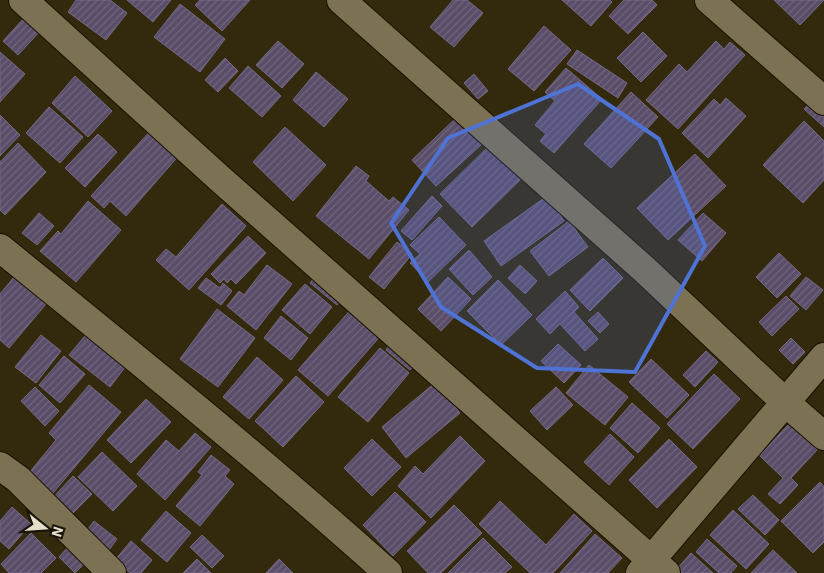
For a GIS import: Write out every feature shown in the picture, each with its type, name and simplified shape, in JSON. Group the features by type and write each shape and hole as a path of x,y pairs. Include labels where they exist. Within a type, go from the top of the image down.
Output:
{"street":[{"path":"23,0 653,569 785,402 824,357"},
{"path":"341,0 645,270 785,402 824,436"},
{"path":"709,0 824,101"},
{"path":"0,248 326,518 388,573"},
{"path":"0,466 18,479 112,573"}],"highlighted area":[{"path":"578,84 659,139 705,246 635,372 537,368 441,307 391,223 448,138"}],"building":[{"path":"76,0 110,0 127,13 106,40 68,12"},
{"path":"127,0 171,0 153,22"},
{"path":"200,0 250,0 222,31 195,5"},
{"path":"453,0 467,0 483,13 454,47 430,27"},
{"path":"562,0 610,0 612,2 591,26"},
{"path":"624,0 652,0 657,5 628,34 609,16"},
{"path":"774,0 824,0 800,25"},
{"path":"180,4 225,39 200,72 154,37"},
{"path":"26,16 41,30 18,55 3,41"},
{"path":"544,26 571,50 534,91 508,69"},
{"path":"643,32 667,56 641,82 617,58"},
{"path":"278,41 304,64 282,88 256,65"},
{"path":"716,41 724,49 730,42 745,55 678,129 646,100 679,64 687,72"},
{"path":"577,50 627,83 618,98 567,64"},
{"path":"0,52 25,74 0,102"},
{"path":"225,58 238,71 218,92 205,80"},
{"path":"248,66 281,96 262,117 229,88"},
{"path":"566,68 602,99 554,153 540,141 546,134 535,125 555,101 545,92"},
{"path":"316,72 348,99 324,127 293,100"},
{"path":"474,74 488,91 478,99 464,83"},
{"path":"75,76 112,111 88,137 52,103"},
{"path":"631,92 658,117 611,168 584,144"},
{"path":"726,98 746,116 708,158 682,133 714,99 720,105"},
{"path":"815,98 824,107 824,127 804,109"},
{"path":"49,107 83,137 60,163 26,133"},
{"path":"0,115 20,135 0,156"},
{"path":"457,117 482,144 436,186 412,160"},
{"path":"804,121 824,141 824,180 803,203 763,165"},
{"path":"285,127 326,165 293,201 253,162"},
{"path":"153,128 181,153 126,216 110,201 104,208 91,196"},
{"path":"98,134 117,152 85,187 65,168"},
{"path":"18,143 46,172 5,215 0,210 0,162"},
{"path":"491,144 523,177 472,227 440,194"},
{"path":"695,154 726,186 668,240 637,208"},
{"path":"356,166 369,176 366,181 389,201 393,197 409,210 369,259 316,216"},
{"path":"432,196 442,206 412,240 401,231"},
{"path":"547,196 564,221 501,266 484,241"},
{"path":"88,201 121,230 76,282 40,251 58,231 61,234"},
{"path":"222,204 246,226 189,290 156,260 166,249 176,257"},
{"path":"39,213 54,226 37,245 22,233"},
{"path":"703,213 726,233 702,261 678,240"},
{"path":"439,217 466,245 428,282 410,263 420,254 410,245"},
{"path":"569,221 588,247 549,276 530,251"},
{"path":"248,236 266,253 236,284 231,279 227,283 224,279 220,283 211,274"},
{"path":"397,242 412,254 384,289 369,277"},
{"path":"469,250 492,277 473,295 449,269"},
{"path":"779,253 801,274 777,298 756,277"},
{"path":"603,258 623,278 590,311 570,290"},
{"path":"267,265 292,284 256,330 227,306 239,291 244,295"},
{"path":"520,265 537,281 525,294 508,278"},
{"path":"19,271 51,298 9,348 0,340 0,294"},
{"path":"319,272 345,294 337,305 310,283"},
{"path":"448,277 471,299 441,331 418,309"},
{"path":"806,277 823,290 806,310 790,296"},
{"path":"206,278 220,288 223,283 232,291 221,305 198,288"},
{"path":"498,280 532,315 501,345 467,311"},
{"path":"305,284 332,307 310,334 282,310"},
{"path":"565,291 579,307 574,312 598,339 585,351 560,324 550,334 536,319"},
{"path":"786,296 799,309 772,336 759,322"},
{"path":"353,307 383,333 328,396 298,370"},
{"path":"217,309 255,338 218,387 180,359"},
{"path":"598,312 609,324 600,333 588,321"},
{"path":"281,316 308,338 291,360 264,338"},
{"path":"89,331 129,362 110,387 69,355"},
{"path":"41,335 61,351 36,383 15,367"},
{"path":"791,338 805,352 793,364 779,350"},
{"path":"393,340 418,360 410,370 386,350"},
{"path":"558,344 581,365 564,383 541,361"},
{"path":"380,348 409,373 368,422 338,397"},
{"path":"706,351 718,362 695,387 683,375"},
{"path":"64,356 85,374 60,403 39,385"},
{"path":"257,357 283,380 249,419 223,397"},
{"path":"651,359 689,395 667,418 629,382"},
{"path":"589,365 628,397 605,425 566,393"},
{"path":"714,374 740,399 693,449 667,424"},
{"path":"296,376 324,402 283,447 255,421"},
{"path":"436,382 460,413 406,458 382,427"},
{"path":"89,385 121,412 53,493 29,473 56,440 49,433"},
{"path":"35,387 59,411 45,426 21,401"},
{"path":"556,387 573,405 547,430 530,411"},
{"path":"146,399 171,422 131,463 107,440"},
{"path":"632,403 660,428 638,453 610,428"},
{"path":"789,424 817,450 791,478 798,485 780,504 768,494 783,478 759,455"},
{"path":"195,433 211,447 165,500 137,474 166,440 179,451"},
{"path":"610,434 634,457 609,485 584,462"},
{"path":"460,436 485,461 431,518 398,486 415,466 423,474"},
{"path":"372,439 401,467 372,496 344,468"},
{"path":"669,439 697,467 657,508 629,480"},
{"path":"102,452 137,486 113,511 78,477"},
{"path":"211,455 230,470 225,476 234,484 200,526 176,506 202,475 198,472"},
{"path":"73,476 92,494 73,513 68,508 62,513 50,501"},
{"path":"820,482 824,487 824,542 813,553 781,521"},
{"path":"395,492 426,522 393,556 363,525"},
{"path":"753,495 779,520 765,535 738,509"},
{"path":"500,501 546,545 574,514 592,531 553,573 530,573 479,524"},
{"path":"454,505 482,533 441,573 428,573 407,551"},
{"path":"12,507 31,524 9,549 0,541 0,521"},
{"path":"733,510 769,544 746,569 710,535"},
{"path":"166,511 191,533 167,562 141,540"},
{"path":"94,521 117,539 109,550 86,532"},
{"path":"31,533 56,558 41,573 9,573 1,564"},
{"path":"595,534 622,558 608,573 560,573"},
{"path":"202,535 224,556 212,568 190,547"},
{"path":"483,538 512,567 505,573 448,573"},
{"path":"707,539 737,566 731,573 719,573 696,552"},
{"path":"131,541 152,560 141,573 130,573 115,560"},
{"path":"71,544 88,560 75,573 59,557"},
{"path":"773,550 797,573 751,573"},
{"path":"691,553 713,573 679,573 676,570"},
{"path":"197,559 211,573 183,573"},
{"path":"279,559 293,573 266,573"}]}
